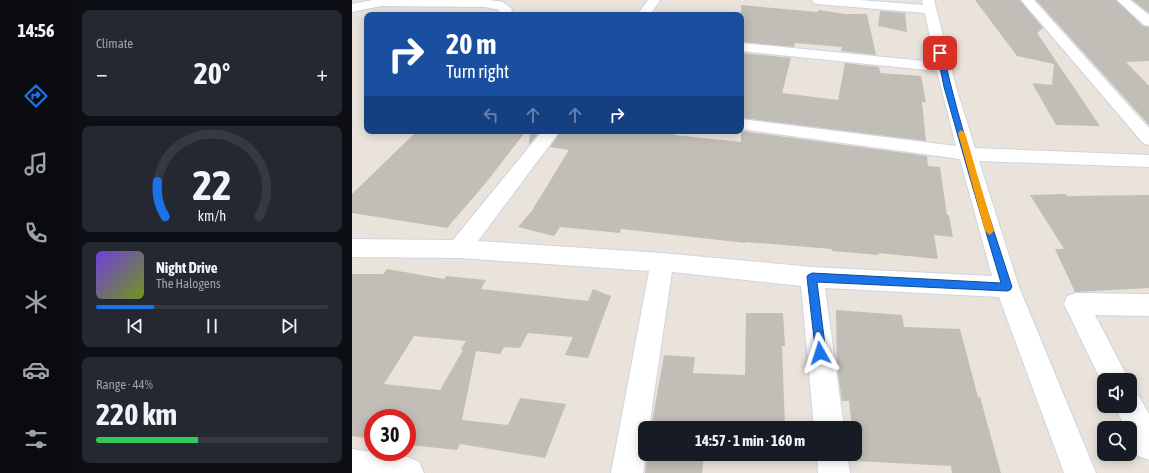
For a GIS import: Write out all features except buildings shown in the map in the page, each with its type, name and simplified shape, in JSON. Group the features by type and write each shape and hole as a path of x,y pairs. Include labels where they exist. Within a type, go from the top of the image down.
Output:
{"street":[{"path":"645,12 654,0"},
{"path":"818,0 929,5 943,67 1007,287 1080,473"},
{"path":"1027,0 1149,139"},
{"path":"1123,0 1149,22"},
{"path":"352,8 381,2 485,3 499,5 506,9 505,12"},
{"path":"744,47 943,67"},
{"path":"744,124 968,154 1149,161"},
{"path":"459,249 549,134"},
{"path":"352,248 459,249 662,262 812,277 1007,287"},
{"path":"627,473 662,262"},
{"path":"812,277 828,421"},
{"path":"1111,373 1076,304 1149,305"},
{"path":"1133,413 1149,444"},
{"path":"833,461 834,473"},
{"path":"352,465 408,473"}],"slow traffic":[{"path":"961,133 990,231"}],"route":[{"path":"820,353 812,277 1007,287 974,178 948,87 940,53"}]}
